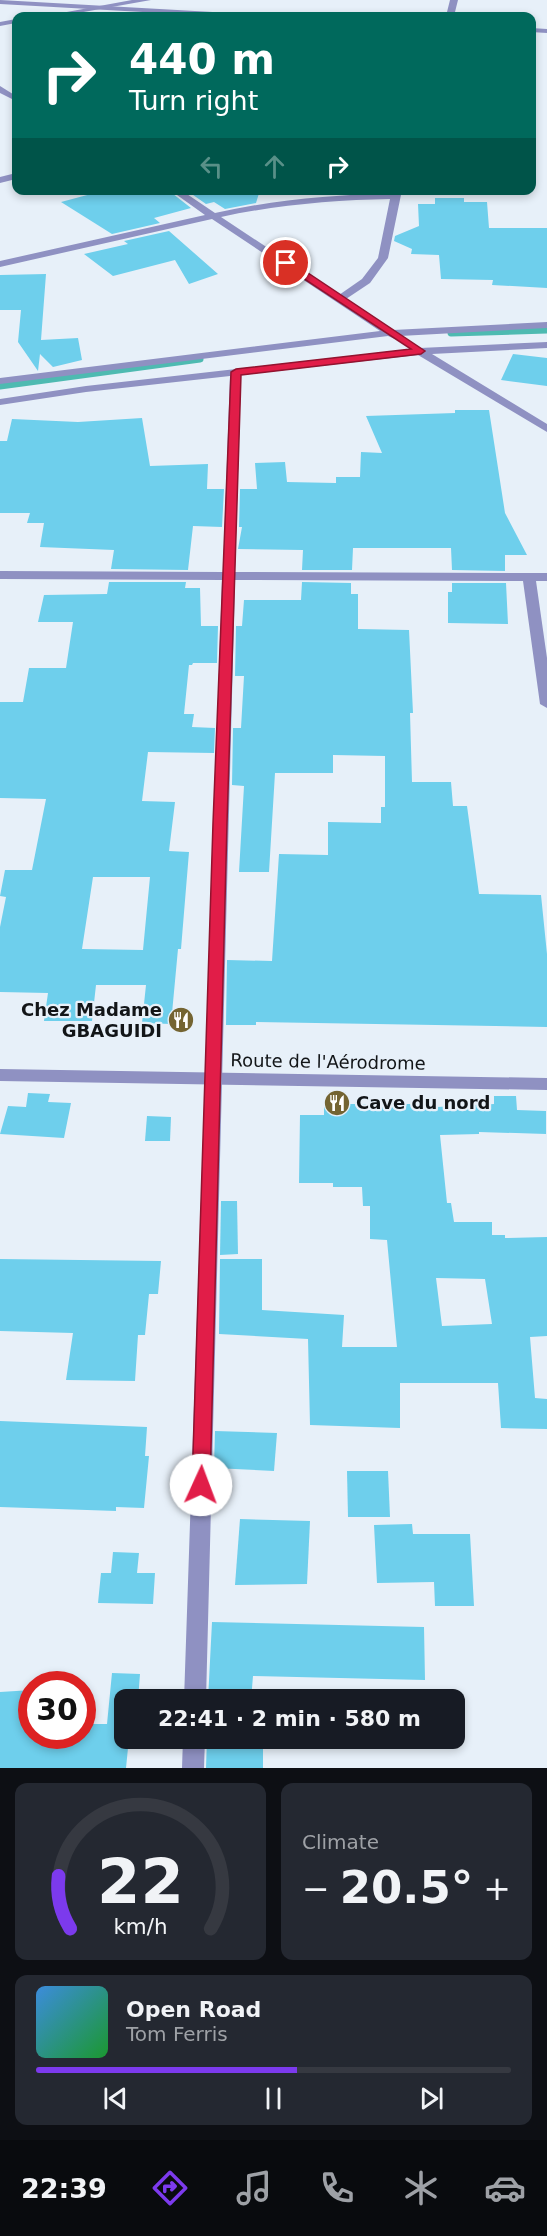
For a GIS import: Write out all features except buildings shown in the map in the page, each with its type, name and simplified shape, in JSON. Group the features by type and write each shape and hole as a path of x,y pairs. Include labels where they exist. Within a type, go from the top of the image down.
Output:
{"street":[{"path":"76,12 147,0"},
{"path":"0,3 160,12"},
{"path":"182,195 341,298 390,333 547,429"},
{"path":"0,264 253,207 373,195"},
{"path":"341,298 366,281 383,258 396,195"},
{"path":"0,381 390,333 547,325"},
{"path":"0,402 86,389 421,351 547,345"},
{"path":"195,1689 236,372"},
{"path":"0,575 547,578"},
{"path":"529,578 547,704"},
{"name":"Route de l'Aérodrome","path":"0,1075 547,1084"},
{"path":"193,1768 194,1749"}],"waterway":[{"path":"451,333 547,330"},
{"path":"0,386 200,359"}],"place":[{"name":"Chez Madame GBAGUIDI","path":"181,1020"},
{"name":"Cave du nord","path":"337,1103"}],"route":[{"path":"201,1485 220,823 236,372 421,351 390,333 286,263"}]}
